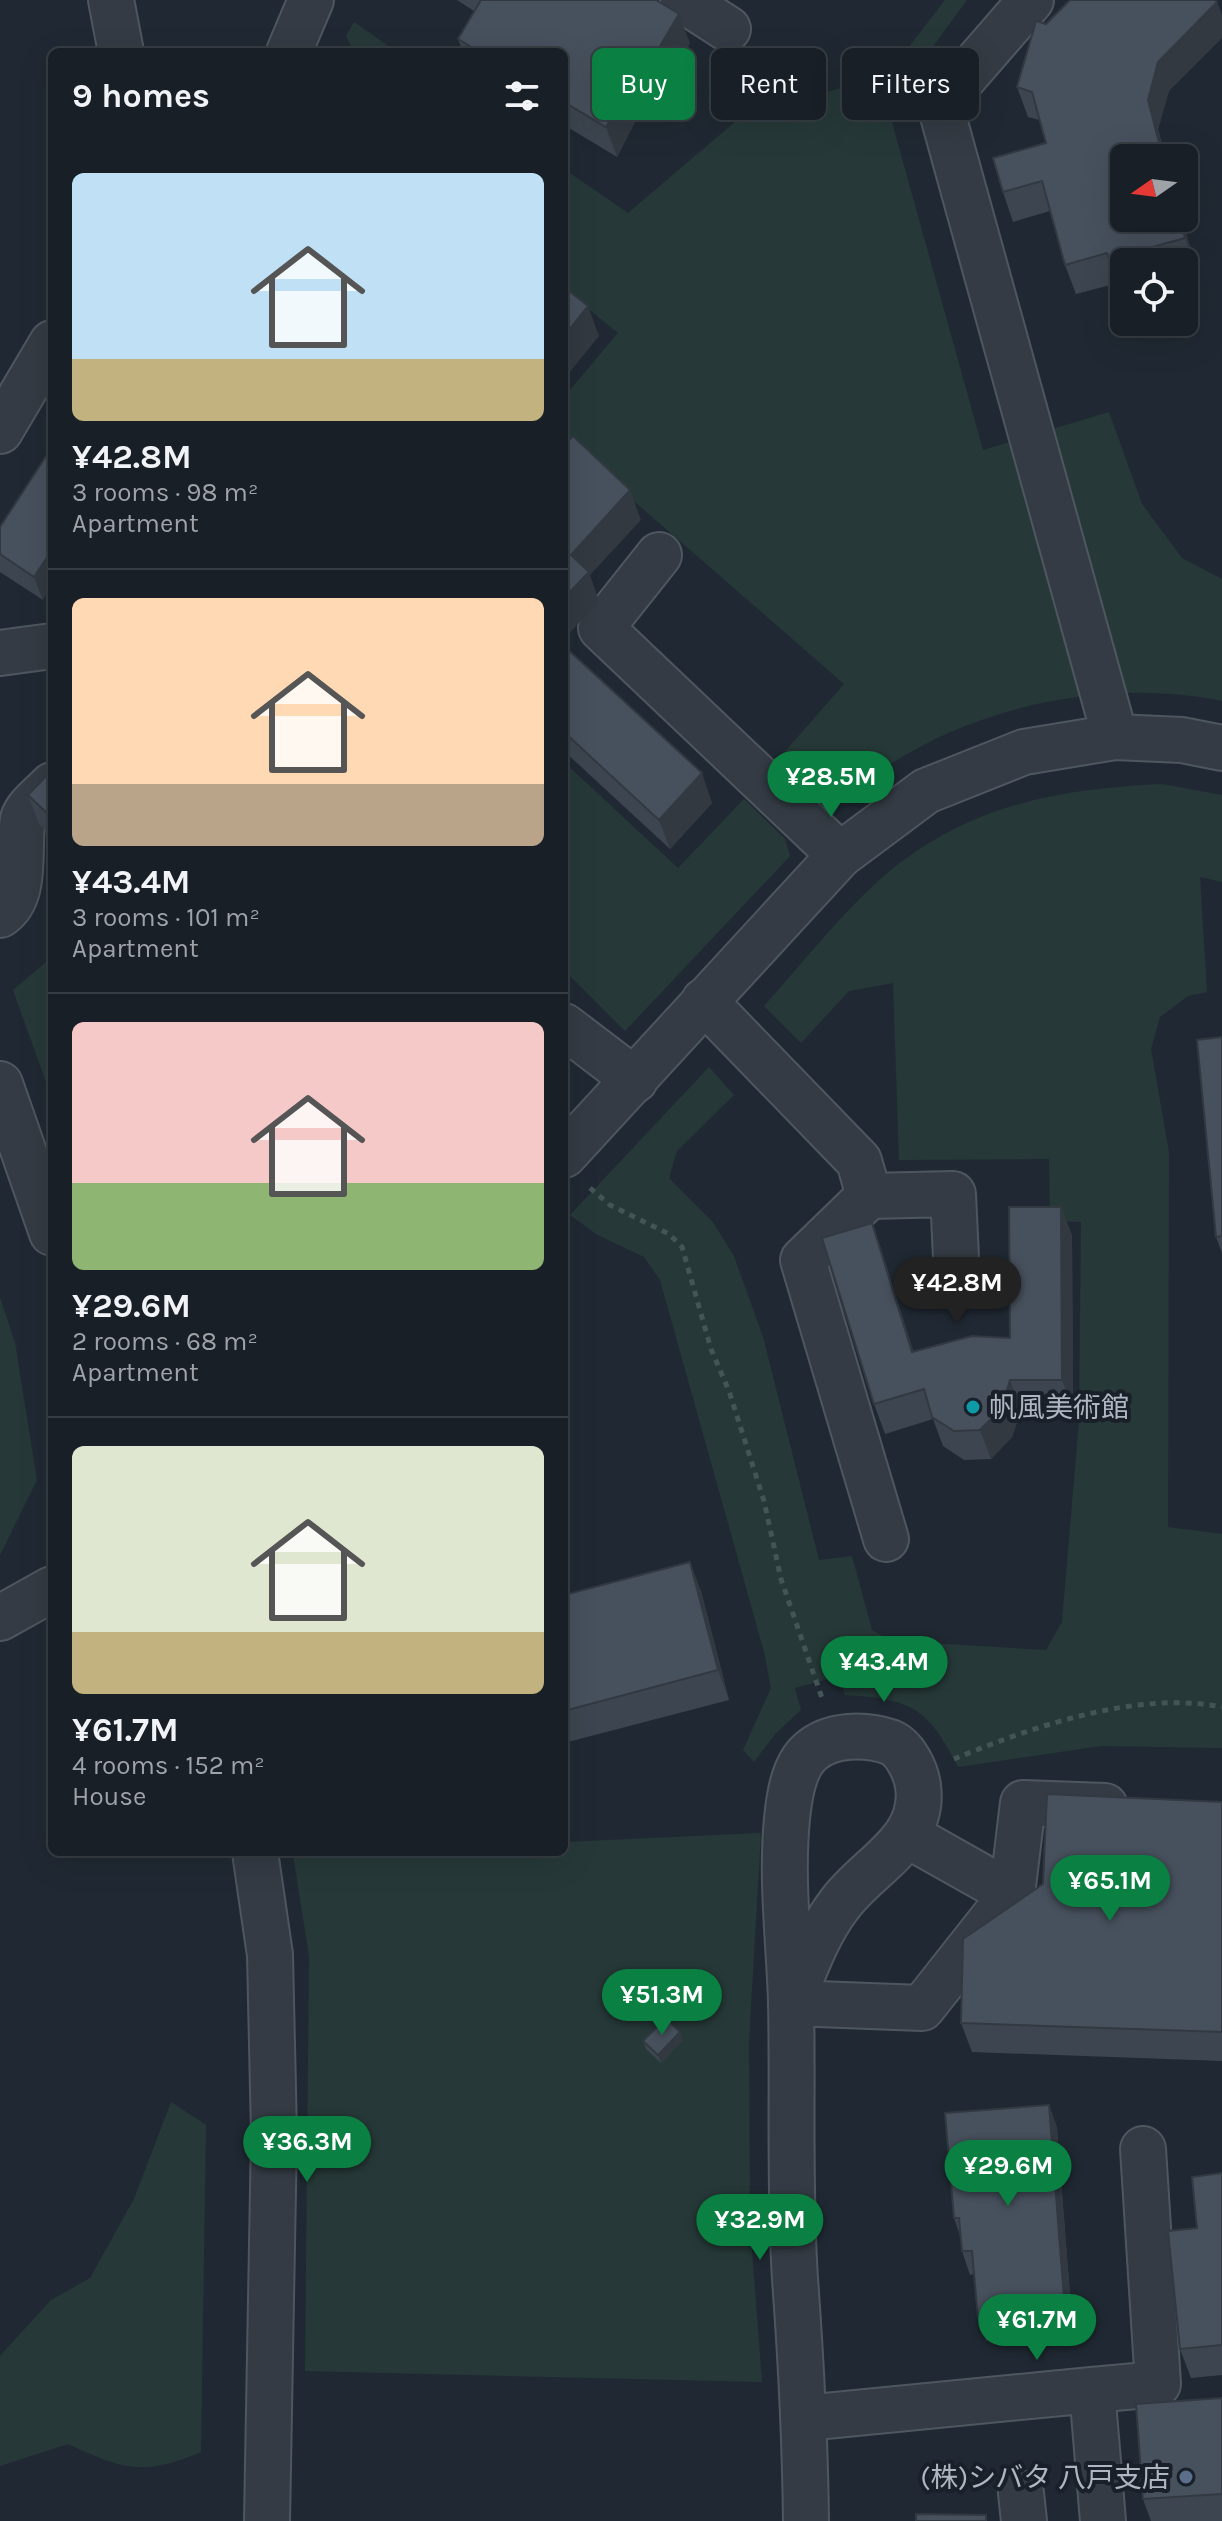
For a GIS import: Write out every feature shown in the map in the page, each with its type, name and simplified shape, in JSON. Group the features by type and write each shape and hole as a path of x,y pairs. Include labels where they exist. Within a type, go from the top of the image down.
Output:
{"street":[{"path":"111,0 120,48"},
{"path":"291,48 311,0"},
{"path":"683,0 728,29"},
{"path":"1031,0 940,105 1115,737"},
{"path":"0,431 48,350"},
{"path":"659,555 601,628 840,855"},
{"path":"0,653 48,647"},
{"path":"572,1167 635,1080 840,855 926,791 1024,752 1115,737 1182,740 1222,748"},
{"path":"0,915 7,910 20,878 24,815 48,789"},
{"path":"704,1001 859,1161 869,1196"},
{"path":"568,1029 635,1080"},
{"path":"0,1084 48,1222"},
{"path":"886,1539 803,1260 869,1196 953,1194 956,1258"},
{"path":"0,1618 48,1591"},
{"path":"791,2003 814,1945 839,1905 909,1836 921,1804 917,1774 898,1745 873,1736 835,1739 809,1752 793,1783 787,1818 785,1856 791,2003 789,2190 805,2418 806,2521"},
{"path":"791,2003 922,2008 1012,1894 1023,1803 1149,1808"},
{"path":"909,1836 1012,1894"},
{"path":"256,1856 270,1955 273,2105 267,2521"},
{"path":"805,2418 1158,2384 1143,2149"},
{"path":"1092,2390 1103,2521"}],"path":[{"path":"572,1167 610,1205 669,1234 682,1247 711,1349 729,1391 764,1501 781,1579 825,1706"},
{"path":"950,1760 1000,1740 1071,1720 1160,1702 1196,1702 1222,1707"}],"green space":[{"path":"945,0 967,0 932,48 908,48"},
{"path":"354,22 391,48 352,48 346,36"},
{"path":"842,88 842,120 891,120 983,450 1109,412 1142,504 1182,558 1222,579 1222,701 1171,694 1119,693 1066,699 1014,710 963,727 916,749 872,777 833,810 782,755 844,684 581,455 568,469 568,392 618,333 568,292 568,172 628,213 737,120 826,120 826,92"},
{"path":"568,766 678,868 744,799 785,839 790,856 625,1031 568,974"},
{"path":"1162,784 1222,795 1222,882 1200,877 1207,992 1188,996 1160,1017 1151,1049 1169,1152 1168,1527 1222,1534 1222,1748 1101,1746 958,1767 937,1731 915,1710 886,1700 845,1695 839,1676 795,1688 801,1710 776,1733 754,1762 743,1750 771,1688 764,1652 660,1280 644,1257 596,1234 570,1215 709,1067 734,1095 677,1151 669,1178 712,1221 734,1256 763,1337 819,1560 852,1556 872,1630 892,1641 1046,1650 1062,1622 1079,1421 1081,1222 1050,1221 1049,1159 899,1160 893,983 849,991 801,1043 764,1006 860,898 907,858 940,837 1009,807 1045,798 1083,791"},
{"path":"48,960 48,1088 13,990"},
{"path":"0,1297 15,1343 37,1480 0,1555"},
{"path":"761,1833 749,2041 750,2224 762,2382 305,2371 309,1956 293,1856 568,1856 568,1842"},
{"path":"171,2102 206,2125 201,2452 163,2465 133,2467 68,2444 0,2466 0,2356 51,2300 90,2278 134,2199"}],"building":[{"path":"481,0 656,0 679,14 659,48 592,48 592,119 568,104 568,48 473,48 458,39"},
{"path":"1070,0 1217,2 1158,62 1148,100 1159,144 1110,144 1110,232 1184,232 1185,238 1149,248 1110,248 1110,259 1107,253 1065,265 1042,181 1003,192 993,158 1046,143 1032,92 1017,87 1036,21 1046,24"},
{"path":"594,120 610,120 606,127"},
{"path":"568,290 588,306 568,331"},
{"path":"573,436 630,490 571,555 589,572 568,594 568,442"},
{"path":"48,453 48,556 34,577 0,554 0,527"},
{"path":"568,650 702,773 659,820 568,736"},
{"path":"48,774 48,814 28,795"},
{"path":"1222,1037 1222,1236 1216,1237 1197,1040"},
{"path":"1009,1207 1061,1207 1062,1380 1010,1380 1002,1408 980,1430 954,1431 932,1417 924,1389 874,1404 822,1238 872,1223 912,1352 972,1336 1010,1338"},
{"path":"690,1562 718,1670 568,1710 568,1594"},
{"path":"1047,1794 1222,1802 1222,2032 961,2023 963,1939 1043,1884"},
{"path":"666,2018 680,2032 658,2055 643,2041"},
{"path":"1049,2105 1065,2311 978,2318 972,2251 962,2251 959,2218 954,2218 945,2113"},
{"path":"1222,2173 1222,2345 1180,2349 1168,2231 1197,2228 1192,2177"},
{"name":"(株)シバタ 八戸支店","path":"1222,2398 1222,2494 1143,2499 1136,2404"},
{"path":"916,2514 986,2515 986,2521 916,2521"}],"place":[{"name":"帆風美術館","path":"973,1407"},
{"name":"(株)シバタ 八戸支店","path":"1186,2477"}]}
